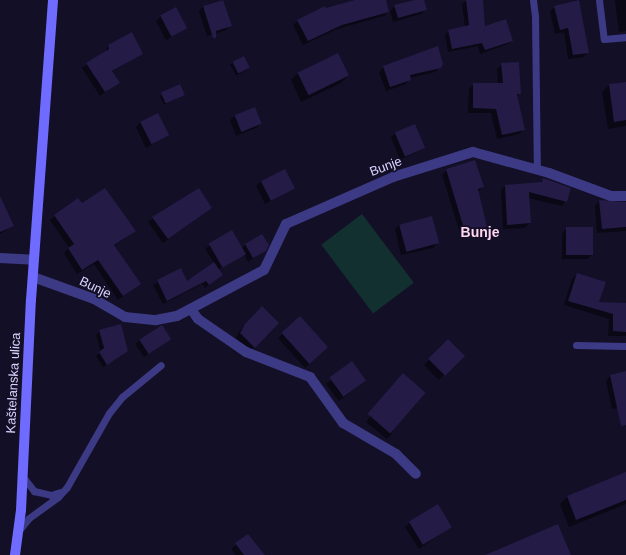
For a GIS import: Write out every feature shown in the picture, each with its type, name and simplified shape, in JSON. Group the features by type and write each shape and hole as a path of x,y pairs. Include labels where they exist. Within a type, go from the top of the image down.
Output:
{"street":[{"name":"Kaštelanska ulica","path":"15,555 23,476 34,260 53,0"},
{"name":"Bunje","path":"33,277 94,299 125,317 156,320 177,316 264,270 286,224 393,177 473,152 537,169 612,196 626,196"},
{"path":"0,258 34,260"},
{"path":"191,309 202,322 246,352 310,377 343,423 396,454 416,474"}],"lane":[{"path":"533,0 535,16 537,169"},
{"path":"599,0 604,39 626,37"},
{"path":"576,345 626,346"},
{"path":"18,532 29,518 58,497 67,487 109,413 122,397 161,365"},
{"path":"23,476 31,488 42,494 51,495 67,487"}],"green space":[{"path":"362,214 414,283 373,313 321,245"}],"building":[{"path":"223,0 232,26 216,31 216,38 213,38 203,6"},
{"path":"355,0 386,0 389,12 342,25 308,41 297,20 325,6 326,8"},
{"path":"415,0 424,0 427,10 398,18 394,5"},
{"path":"466,0 483,0 485,26 506,19 513,41 485,50 482,43 452,49 448,30 469,25"},
{"path":"579,0 589,53 573,55 568,28 560,30 554,6"},
{"path":"176,7 187,28 171,37 160,15"},
{"path":"132,32 143,54 112,71 120,83 105,92 86,63 109,49 108,45"},
{"path":"438,46 443,64 441,68 410,75 411,80 390,87 383,66"},
{"path":"338,53 349,75 309,95 298,73"},
{"path":"244,56 250,68 238,73 232,62"},
{"path":"519,62 521,94 517,94 525,130 502,135 496,109 473,108 473,83 503,83 501,63"},
{"path":"626,82 626,120 614,122 609,84"},
{"path":"180,84 185,95 166,104 161,93"},
{"path":"255,107 262,124 241,132 235,115"},
{"path":"158,113 169,135 152,144 140,122"},
{"path":"415,124 425,148 405,157 395,133"},
{"path":"475,160 484,187 478,189 487,227 465,232 446,169"},
{"path":"285,169 295,189 271,201 261,181"},
{"path":"543,178 571,188 567,202 529,192 531,223 507,225 505,185 542,182"},
{"path":"105,188 136,231 114,245 141,284 123,296 98,260 82,270 68,248 74,244 54,215 78,198 82,203"},
{"path":"199,188 212,208 168,239 152,217"},
{"path":"0,196 14,226 0,232"},
{"path":"599,200 626,202 626,227 602,229"},
{"path":"432,216 439,243 406,252 399,225"},
{"path":"566,227 593,227 593,255 566,255"},
{"path":"232,230 246,254 223,268 209,244"},
{"path":"262,234 269,245 266,251 253,258 245,244"},
{"path":"214,262 223,275 209,285 206,281 167,301 157,280 181,268 187,281"},
{"path":"577,273 606,282 599,302 626,303 626,332 613,331 613,314 568,301"},
{"path":"262,306 279,323 255,348 240,333 245,324"},
{"path":"300,316 328,347 310,364 281,333"},
{"path":"121,324 128,351 107,365 99,352 104,348 99,330"},
{"path":"162,325 171,339 149,354 139,340"},
{"path":"448,339 465,356 445,376 428,359"},
{"path":"352,361 366,380 343,397 329,377"},
{"path":"626,371 626,425 621,426 610,375"},
{"path":"403,373 426,393 390,433 368,414"},
{"path":"626,472 626,500 576,520 567,496"},
{"path":"438,504 452,527 423,545 409,522"},
{"path":"558,524 571,555 485,555"},
{"path":"248,534 265,555 244,555 235,543"}],"district":[{"name":"Bunje","path":"480,232"}]}
